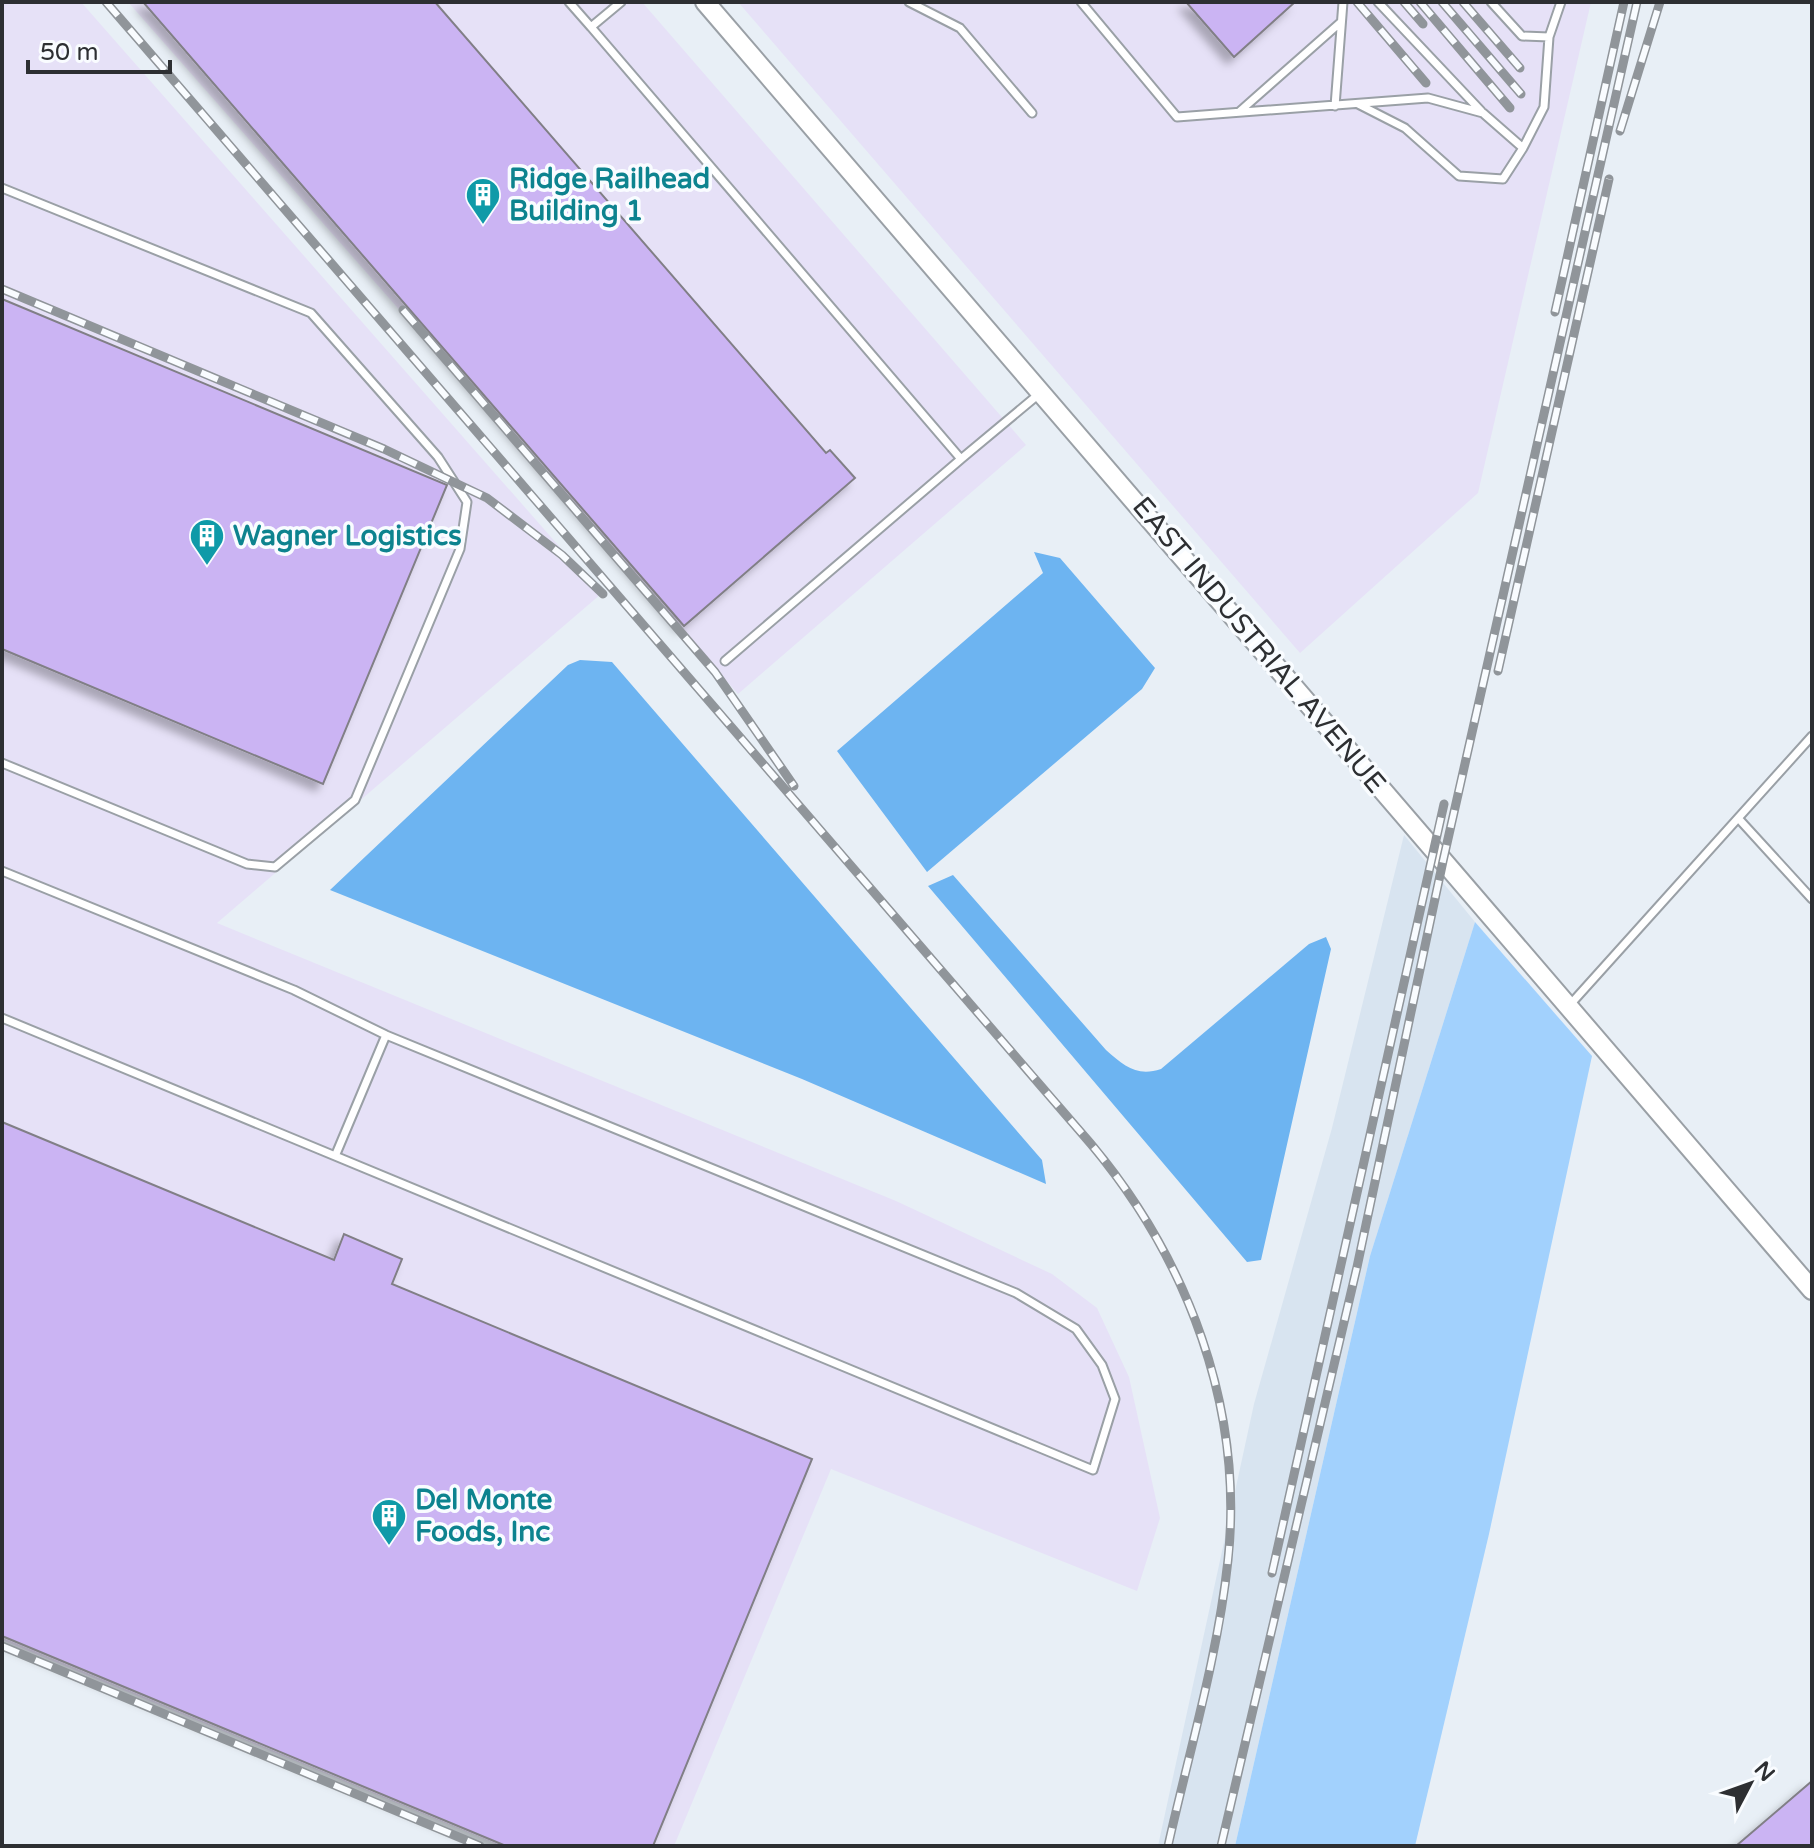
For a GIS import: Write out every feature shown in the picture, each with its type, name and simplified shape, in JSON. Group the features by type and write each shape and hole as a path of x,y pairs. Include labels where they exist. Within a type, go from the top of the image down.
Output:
{"street":[{"name":"EAST INDUSTRIAL AVENUE","path":"705,2 1042,391 1567,1009 1812,1290"}],"lane":[{"path":"569,2 961,459"},
{"path":"591,27 621,2"},
{"path":"909,2 960,28 1032,113"},
{"path":"1081,2 1177,117 1428,98 1483,113"},
{"path":"1335,106 1343,2"},
{"path":"1378,2 1483,113 1523,148"},
{"path":"1491,2 1522,36 1549,37"},
{"path":"1358,104 1405,128 1459,176 1503,179 1544,107 1549,37 1561,2"},
{"path":"1238,114 1341,22"},
{"path":"2,188 311,313 438,457 467,502 460,549 355,800 275,867 247,864 2,763"},
{"path":"725,661 1042,391"},
{"path":"1567,1009 1812,736"},
{"path":"1738,818 1812,899"},
{"path":"2,871 294,990 386,1035 1016,1293 1076,1329 1102,1365 1115,1399 1093,1470 2,1018"},
{"path":"336,1154 386,1035"}],"shaded area":[{"path":"2,2 81,2 601,594 217,923 896,1201 1052,1274 1097,1308 1129,1377 1160,1518 1137,1591 831,1469 674,1846 501,1846 2,1640"},
{"path":"128,2 642,2 1026,445 738,694"},
{"path":"738,2 1591,2 1478,493 1300,653"},
{"path":"1034,552 1060,558 1155,668 1142,689 927,872 837,751 1043,573"},
{"path":"580,660 612,662 1042,1160 1046,1184 802,1079 330,890 568,665"},
{"path":"1404,835 1475,922 1370,1256 1235,1846 1158,1846 1254,1404 1332,1128"},
{"path":"953,875 1106,1050 1138,1071 1161,1069 1309,944 1326,937 1331,949 1261,1260 1247,1262 928,886"},
{"path":"1475,922 1592,1056 1489,1534 1415,1846 1235,1846 1370,1256"}],"building":[{"name":"Ridge Railhead Building 1","path":"143,2 435,2 826,453 830,450 855,478 684,626"},
{"path":"1186,2 1295,2 1234,57"},
{"name":"Wagner Logistics","path":"2,299 447,485 323,784 2,649"},
{"name":"Del Monte Foods, Inc","path":"2,1122 334,1260 344,1234 402,1259 392,1284 812,1459 653,1846 506,1846 2,1636"},
{"path":"1812,1781 1812,1846 1736,1846"}],"railway":[{"path":"106,2 1091,1144 1156,1237 1202,1338 1217,1392 1227,1447 1231,1503 1228,1560 1217,1632 1168,1846"},
{"path":"1357,2 1426,83"},
{"path":"1404,2 1423,24"},
{"path":"1420,2 1510,108"},
{"path":"1442,2 1521,94"},
{"path":"1463,2 1520,68"},
{"path":"1555,312 1624,2"},
{"path":"1221,1846 1357,1267 1443,861 1637,2"},
{"path":"1620,131 1660,2"},
{"path":"1498,671 1609,179"},
{"path":"2,289 384,449 487,498 562,555 603,594"},
{"path":"403,310 715,672 794,786"},
{"path":"1272,1573 1444,804"},
{"path":"2,1646 480,1846"}],"place":[{"name":"Ridge Railhead Building 1","path":"483,226"},
{"name":"Wagner Logistics","path":"207,567"},
{"name":"Del Monte Foods, Inc","path":"389,1547"}]}
